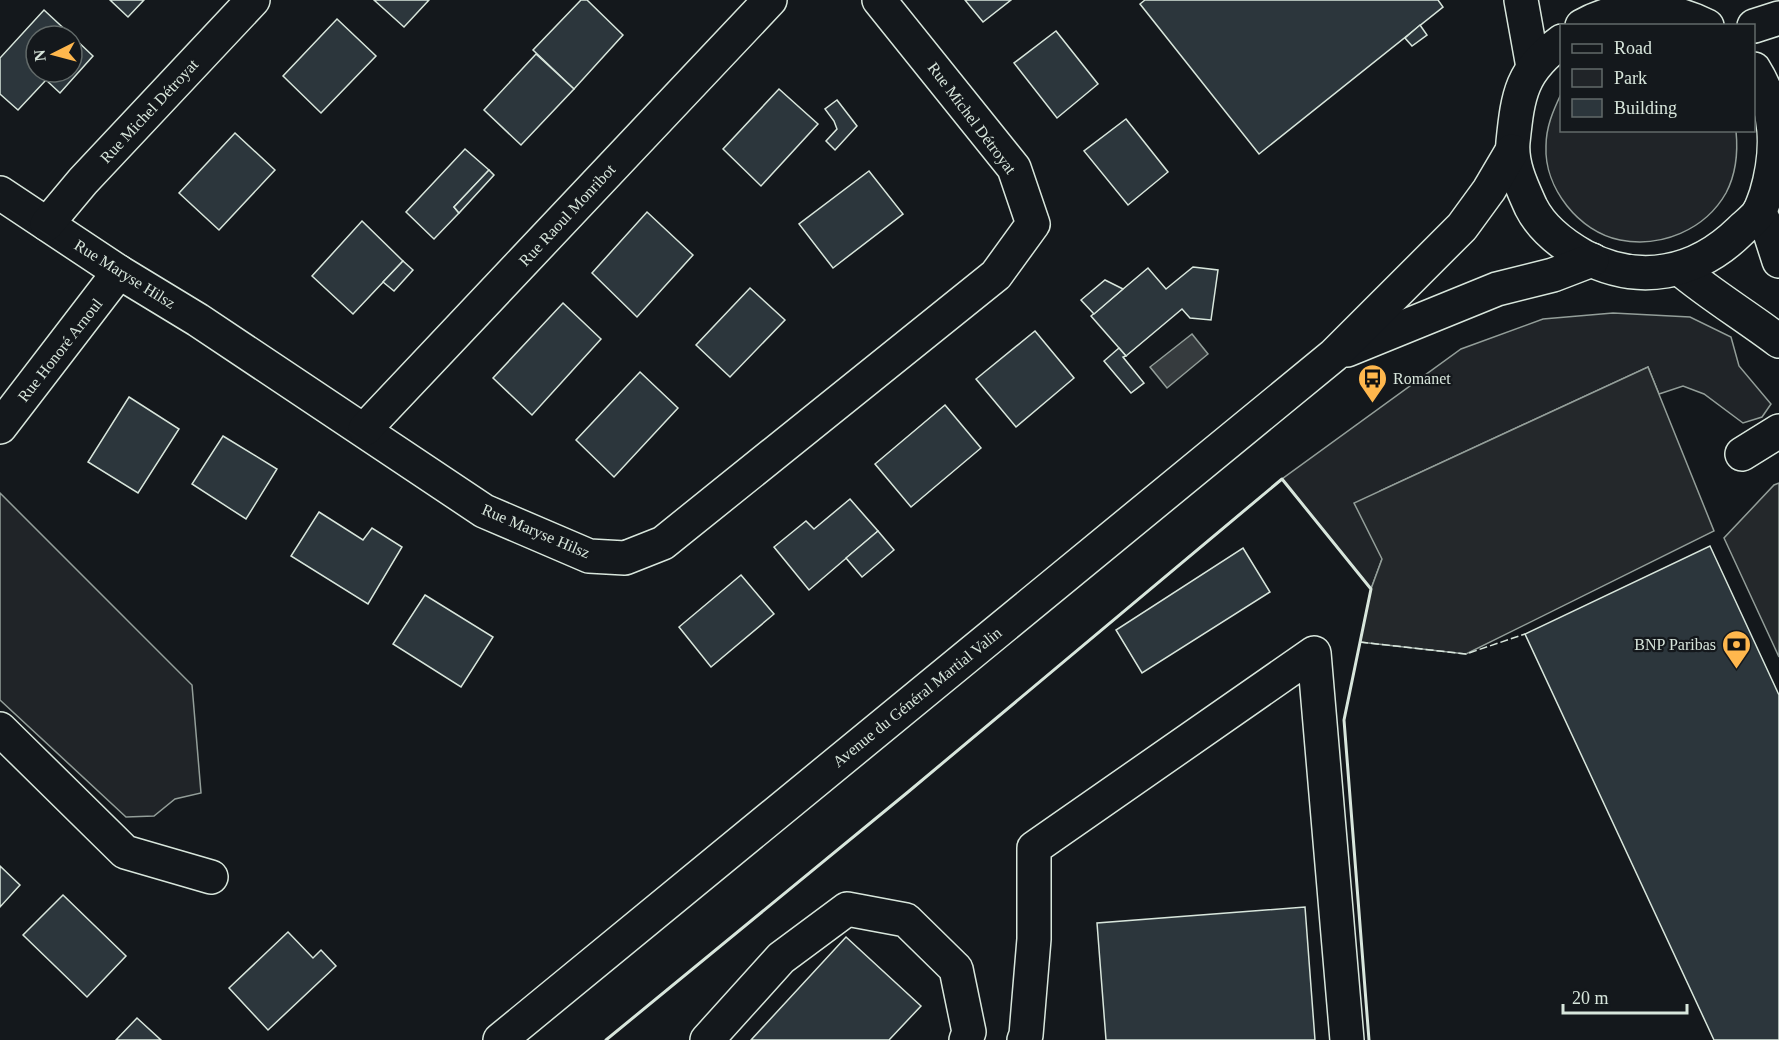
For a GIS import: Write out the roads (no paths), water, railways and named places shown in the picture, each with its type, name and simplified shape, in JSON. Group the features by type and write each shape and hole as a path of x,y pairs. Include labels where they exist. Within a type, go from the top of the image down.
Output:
{"street":[{"name":"Rue Michel Détroyat","path":"47,224 83,181 253,0"},
{"name":"Rue Raoul Monribot","path":"365,429 770,0"},
{"name":"Rue Michel Détroyat","path":"879,0 1014,168 1033,224 996,274"},
{"path":"1521,0 1533,67"},
{"path":"1585,24 1616,6 1657,9 1689,17 1703,24"},
{"path":"1755,26 1779,18"},
{"path":"1560,43 1533,67 1522,86 1512,151 1520,183 1537,217 1563,245 1623,272 1652,273 1680,269 1722,248 1759,212 1770,185 1776,152 1777,118 1755,71"},
{"name":"Avenue du Général Martial Valin","path":"500,1040 1334,355 1462,227 1489,190 1512,151"},
{"name":"Rue Maryse Hilsz","path":"0,193 365,429 484,511 589,556 625,558 663,543 996,274"},
{"path":"1759,212 1770,233 1779,261"},
{"name":"Avenue du Général Martial Valin","path":"1334,355 1497,289 1552,275 1592,260"},
{"path":"1680,269 1704,289 1737,309 1779,340"},
{"name":"Rue Honoré Arnoul","path":"0,427 120,272"},
{"path":"1742,454 1779,431"},
{"path":"1026,1038 1034,939 1034,848 1314,653 1347,1040"},
{"path":"0,729 124,852 211,877"},
{"path":"707,1040 781,958 847,909 906,920 956,969 969,1032 966,1040"}],"place":[{"name":"Romanet","path":"1372,404"},
{"name":"BNP Paribas","path":"1737,670"}]}
